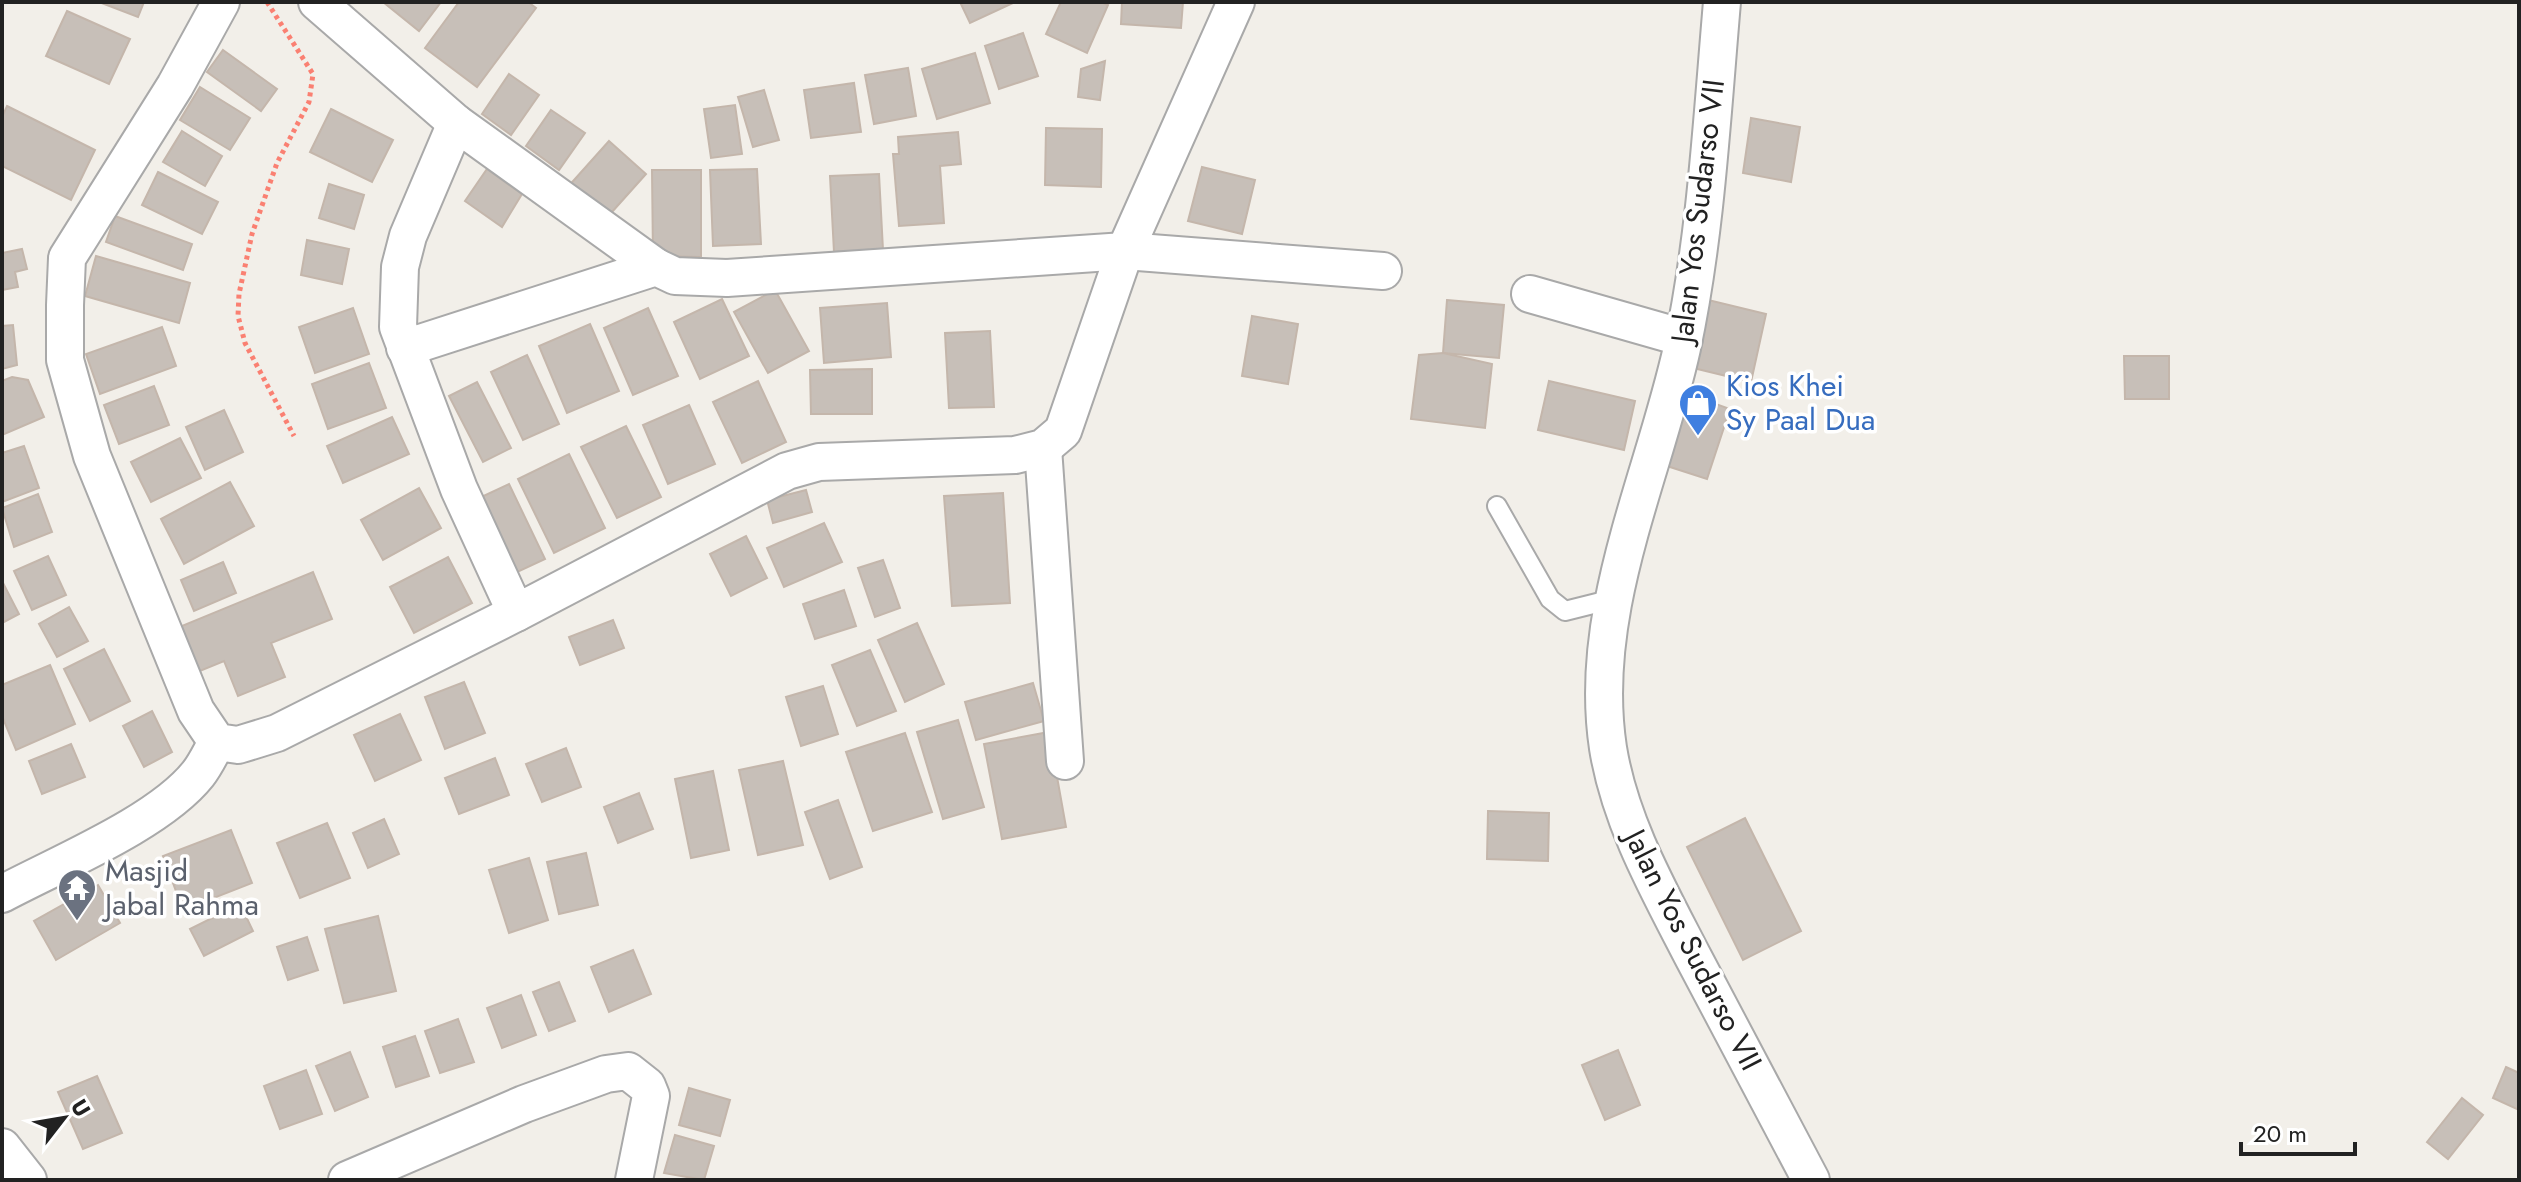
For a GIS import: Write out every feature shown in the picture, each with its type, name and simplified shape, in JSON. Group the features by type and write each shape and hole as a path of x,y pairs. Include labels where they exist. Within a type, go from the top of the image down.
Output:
{"street":[{"path":"221,2 175,86 67,258 65,360 92,456 196,711 217,742 238,745 277,733 516,613 787,471 819,462 1015,455 1043,448 1063,431 1125,251 1236,2"},
{"path":"317,2 456,123 656,267 675,276 727,278 1125,251 1383,271"},
{"name":"Jalan Yos Sudarso VII","path":"1722,2 1693,288 1684,338 1613,599 1602,702 1609,752 1628,823 1658,891 1811,1180"},
{"path":"456,123 408,236 400,267 398,327 465,503 516,613"},
{"path":"405,348 656,267"},
{"path":"1530,294 1684,338"},
{"path":"1043,448 1065,761"},
{"path":"2,894 145,817 172,799 198,774 217,742"},
{"path":"347,1180 524,1104 606,1074 628,1071 647,1086 651,1096 634,1180"},
{"path":"2,1147 28,1180"}],"lane":[{"path":"1497,506 1550,599 1565,611 1613,599"}],"path":[{"path":"267,2 313,74 309,102 277,163 252,234 238,316 245,343 294,436"}],"building":[{"path":"99,2 144,2 138,17"},
{"path":"383,2 441,2 419,31"},
{"path":"459,2 528,2 536,8 477,87 425,48"},
{"path":"960,2 1015,2 970,23"},
{"path":"1061,2 1101,2 1108,5 1087,53 1046,34"},
{"path":"1122,2 1183,2 1181,28 1121,24"},
{"path":"67,11 130,39 109,84 46,56"},
{"path":"1023,33 1038,76 999,89 985,46"},
{"path":"223,50 277,89 261,111 207,72"},
{"path":"975,53 990,103 937,119 922,69"},
{"path":"1105,61 1100,100 1078,97 1081,69"},
{"path":"908,68 916,116 874,124 865,75"},
{"path":"509,74 539,95 511,135 482,114"},
{"path":"854,83 861,132 811,138 804,90"},
{"path":"200,87 250,118 230,150 180,120"},
{"path":"764,90 779,140 753,147 738,97"},
{"path":"735,105 742,154 711,158 704,109"},
{"path":"7,106 95,150 71,200 2,166 2,117"},
{"path":"331,109 393,140 372,182 310,152"},
{"path":"551,110 585,133 559,170 526,146"},
{"path":"1751,118 1800,127 1791,182 1743,173"},
{"path":"1046,128 1102,129 1101,187 1045,185"},
{"path":"182,131 222,156 205,186 163,162"},
{"path":"958,132 961,164 940,166 944,223 899,226 893,154 899,154 898,137"},
{"path":"609,141 646,174 603,222 566,189"},
{"path":"1202,167 1255,180 1242,234 1188,221"},
{"path":"487,169 522,194 502,227 465,201"},
{"path":"757,169 761,244 713,246 710,170"},
{"path":"652,170 701,170 701,257 653,256"},
{"path":"158,172 218,202 202,234 142,205"},
{"path":"879,174 883,250 834,252 830,176"},
{"path":"329,184 364,195 354,229 319,218"},
{"path":"115,216 192,244 183,270 106,242"},
{"path":"307,240 349,249 342,284 301,275"},
{"path":"22,249 27,269 15,272 18,287 2,290 2,253"},
{"path":"96,256 190,283 179,323 85,296"},
{"path":"775,290 809,351 768,373 734,312"},
{"path":"722,299 749,356 700,379 674,322"},
{"path":"1704,299 1766,314 1751,382 1689,367"},
{"path":"1447,300 1504,305 1499,358 1443,353"},
{"path":"887,303 891,357 824,363 820,308"},
{"path":"353,308 369,354 315,373 299,327"},
{"path":"648,308 678,376 633,395 604,328"},
{"path":"1252,316 1298,324 1288,384 1242,376"},
{"path":"590,324 619,391 567,413 539,346"},
{"path":"13,325 17,365 2,369 2,326"},
{"path":"162,327 176,366 100,394 86,354"},
{"path":"990,331 994,407 949,408 945,333"},
{"path":"1443,353 1492,364 1485,428 1411,419 1419,355"},
{"path":"527,355 559,424 523,440 491,372"},
{"path":"2124,356 2169,356 2169,399 2125,399"},
{"path":"369,363 386,408 328,429 312,384"},
{"path":"872,369 872,414 811,414 810,370"},
{"path":"12,377 28,380 44,417 2,435 2,381"},
{"path":"758,381 786,442 742,463 713,402"},
{"path":"1549,381 1635,401 1624,450 1538,430"},
{"path":"477,382 511,448 483,462 449,396"},
{"path":"154,386 169,425 119,444 104,405"},
{"name":"Kios Khei Sy Paal Dua","path":"1688,394 1730,409 1707,479 1667,466"},
{"path":"689,405 715,464 668,484 643,425"},
{"path":"224,410 243,452 205,470 186,427"},
{"path":"392,417 409,454 343,483 327,446"},
{"path":"626,426 661,497 617,518 581,447"},
{"path":"180,438 201,478 151,502 131,462"},
{"path":"24,446 39,488 2,502 2,453"},
{"path":"569,454 605,528 554,553 518,479"},
{"path":"230,482 254,526 184,564 161,519"},
{"path":"509,484 545,559 513,574 477,499"},
{"path":"419,488 441,528 383,560 361,520"},
{"path":"806,490 812,512 773,523 767,500"},
{"path":"1003,493 1010,603 952,606 944,496"},
{"path":"38,494 52,532 14,547 2,508"},
{"path":"824,523 842,562 784,587 767,548"},
{"path":"746,536 767,578 731,596 710,554"},
{"path":"48,556 66,595 32,610 14,571"},
{"path":"448,557 472,603 414,633 390,587"},
{"path":"883,560 900,608 875,617 858,568"},
{"path":"223,562 236,593 194,611 181,580"},
{"path":"313,572 332,619 271,643 285,677 238,696 224,661 195,673 177,628"},
{"path":"2,581 19,614 2,623"},
{"path":"844,590 856,626 815,639 803,604"},
{"path":"69,607 88,641 57,657 39,624"},
{"path":"613,620 624,648 580,665 569,637"},
{"path":"917,623 944,684 905,702 878,640"},
{"path":"104,649 130,701 90,721 64,669"},
{"path":"870,650 896,711 857,726 832,665"},
{"path":"50,665 75,724 16,750 2,716 2,685"},
{"path":"464,682 485,733 445,749 425,697"},
{"path":"1033,683 1044,721 976,740 965,702"},
{"path":"823,686 838,734 801,746 786,697"},
{"path":"152,711 172,752 144,767 123,726"},
{"path":"400,714 421,760 375,781 354,735"},
{"path":"958,720 984,807 943,819 917,732"},
{"path":"1049,732 1066,827 1002,839 984,744"},
{"path":"905,733 932,812 873,831 846,752"},
{"path":"71,744 85,777 42,794 29,761"},
{"path":"566,748 581,787 542,802 526,764"},
{"path":"495,758 509,795 459,814 445,778"},
{"path":"783,761 803,845 758,855 739,770"},
{"path":"713,771 729,850 691,858 675,779"},
{"path":"639,793 653,829 618,843 604,807"},
{"path":"838,800 862,867 830,879 805,812"},
{"path":"1488,811 1549,813 1548,861 1487,859"},
{"path":"1745,818 1801,931 1743,960 1687,847"},
{"path":"384,819 399,854 368,868 353,833"},
{"path":"327,823 350,878 300,898 277,843"},
{"path":"231,830 252,883 183,910 163,856"},
{"path":"586,853 598,905 559,914 547,862"},
{"path":"529,858 548,920 509,933 489,870"},
{"name":"Masjid Jabal Rahma","path":"98,885 120,923 56,960 34,921"},
{"path":"240,904 253,931 204,956 190,929"},
{"path":"378,916 396,991 344,1003 325,929"},
{"path":"307,937 318,970 288,980 277,947"},
{"path":"633,950 651,994 609,1012 591,967"},
{"path":"559,982 575,1021 549,1031 533,992"},
{"path":"521,995 536,1035 502,1048 487,1008"},
{"path":"458,1019 474,1062 440,1073 425,1031"},
{"path":"415,1036 429,1076 396,1087 383,1047"},
{"path":"1618,1050 1640,1105 1605,1120 1582,1065"},
{"path":"350,1052 368,1097 335,1111 316,1066"},
{"path":"2506,1067 2519,1073 2519,1110 2493,1098"},
{"path":"306,1070 322,1114 280,1129 264,1086"},
{"path":"97,1076 122,1133 83,1149 58,1092"},
{"path":"689,1088 730,1100 720,1136 679,1125"},
{"path":"2462,1098 2483,1115 2448,1159 2427,1142"},
{"path":"675,1135 714,1146 704,1180 664,1173"}],"place":[{"name":"Kios Khei Sy Paal Dua","path":"1698,437"},
{"name":"Masjid Jabal Rahma","path":"77,922"}]}
